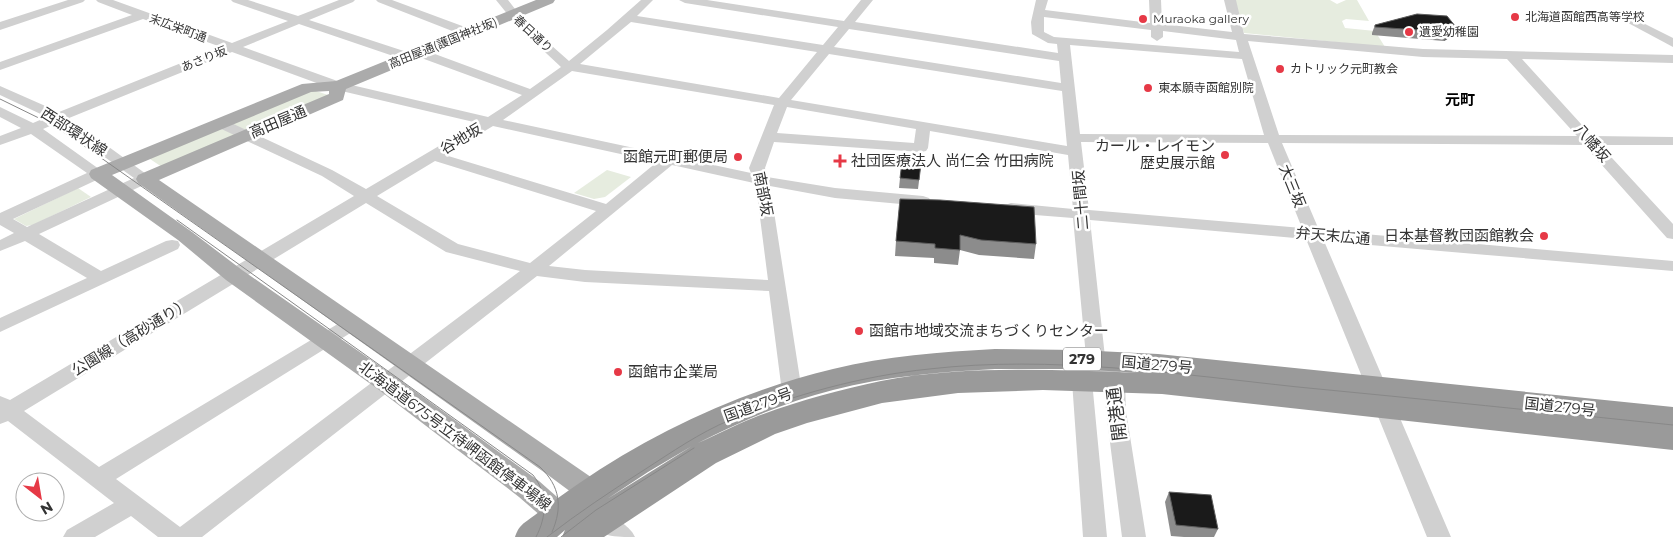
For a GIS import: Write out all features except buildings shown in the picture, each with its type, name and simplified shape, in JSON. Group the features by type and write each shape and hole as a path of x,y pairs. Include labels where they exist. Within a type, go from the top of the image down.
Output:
{"highway":[{"name":"国道279号","path":"532,537 591,492 703,426 747,407 833,380 913,366 952,362 1089,370 1115,383 1162,384 1673,418"},
{"name":"国道279号","path":"601,532 705,454 734,438 802,412 882,392 916,386 991,381 1089,370 1158,364 1380,398 1673,438"}],"main road":[{"name":"高田屋通(護国神社坂)","path":"338,86 548,0"},
{"name":"高田屋通","path":"98,174 308,87 338,86 337,97 145,179"},
{"name":"北海道道675号立待岬函館停車場線","path":"98,174 185,236 234,275 388,384 529,489 559,515 601,532"},
{"name":"北海道道675号立待岬函館停車場線","path":"145,179 513,434 591,492"},
{"path":"591,492 601,532"}],"street":[{"path":"0,26 79,0"},
{"name":"末広栄町通","path":"102,0 338,86 760,180 835,193 941,202"},
{"path":"237,0 415,55 530,94"},
{"name":"あさり坂","path":"0,141 349,0"},
{"path":"382,0 469,33"},
{"name":"春日通り","path":"502,0 512,15 568,66"},
{"name":"谷地坂","path":"262,259 491,121 568,66 629,18 646,0"},
{"path":"685,0 1064,58"},
{"name":"南部坂","path":"792,392 765,194 757,168 782,102 867,0"},
{"path":"1042,0 1036,22 1038,34 1052,40 1248,56"},
{"path":"1154,0 1157,48"},
{"name":"大三坂","path":"1230,0 1272,139 1439,537"},
{"path":"1040,13 1240,36 1423,53 1673,59"},
{"path":"0,66 143,15"},
{"path":"1621,15 1673,43"},
{"path":"629,18 1069,88"},
{"path":"1658,34 1673,35"},
{"name":"二十間坂","path":"1063,41 1082,214 1089,370"},
{"name":"八幡坂","path":"1510,54 1673,234"},
{"path":"568,66 923,127 1075,145 1272,139 1673,141"},
{"name":"西部環状線","path":"0,90 58,118 145,179"},
{"name":"西部環状線","path":"0,111 32,128 98,174"},
{"path":"220,123 327,173 452,248 535,270 585,276 778,286"},
{"path":"768,137 920,148 923,127"},
{"path":"434,156 609,210"},
{"path":"184,537 388,384 535,270 670,159"},
{"path":"0,218 98,174"},
{"name":"高田屋通","path":"0,246 145,179"},
{"name":"弁天末広通","path":"999,207 1673,266"},
{"path":"0,218 100,279"},
{"path":"0,326 172,245"},
{"name":"公園線（高砂通り）","path":"2,410 262,259"},
{"path":"97,479 354,323"},
{"name":"開港通","path":"1089,370 1094,537"},
{"name":"開港通","path":"1115,383 1116,411 1134,537"},
{"path":"2,410 176,537"},
{"path":"74,537 131,504"}],"shaded area":[{"path":"1234,0 1330,0 1337,4 1346,0 1357,0 1369,21 1346,19 1342,21 1345,28 1375,31 1385,47 1244,33"},
{"path":"313,90 331,96 162,167 147,157"},
{"path":"607,170 631,177 605,197 594,199 574,193"},
{"path":"78,188 91,197 33,225 26,226 14,219"}],"tram line":[{"path":"0,99 47,122 70,136 540,467 552,482 558,497 558,514 552,532"},
{"path":"177,220 533,475 541,490 544,505 544,513 536,537"},
{"path":"547,537 595,502 675,450 730,420 779,402 828,388 878,376 929,369 1021,364 1114,368 1673,425"},
{"path":"561,537 596,510 694,448"}],"place":[{"name":"北海道函館西高等学校","path":"1515,17"},
{"name":"Muraoka gallery","path":"1143,19"},
{"name":"遺愛幼稚園","path":"1409,32"},
{"name":"カトリック元町教会","path":"1280,69"},
{"name":"東本願寺函館別院","path":"1148,88"},
{"name":"カール・レイモン 歴史展示館","path":"1225,155"},
{"name":"函館元町郵便局","path":"738,157"},
{"name":"社団医療法人 尚仁会 竹田病院","path":"840,161"},
{"name":"日本基督教団函館教会","path":"1544,236"},
{"name":"函館市地域交流まちづくりセンター","path":"859,331"},
{"name":"函館市企業局","path":"618,372"}],"district":[{"name":"元町","path":"1460,100"}]}
